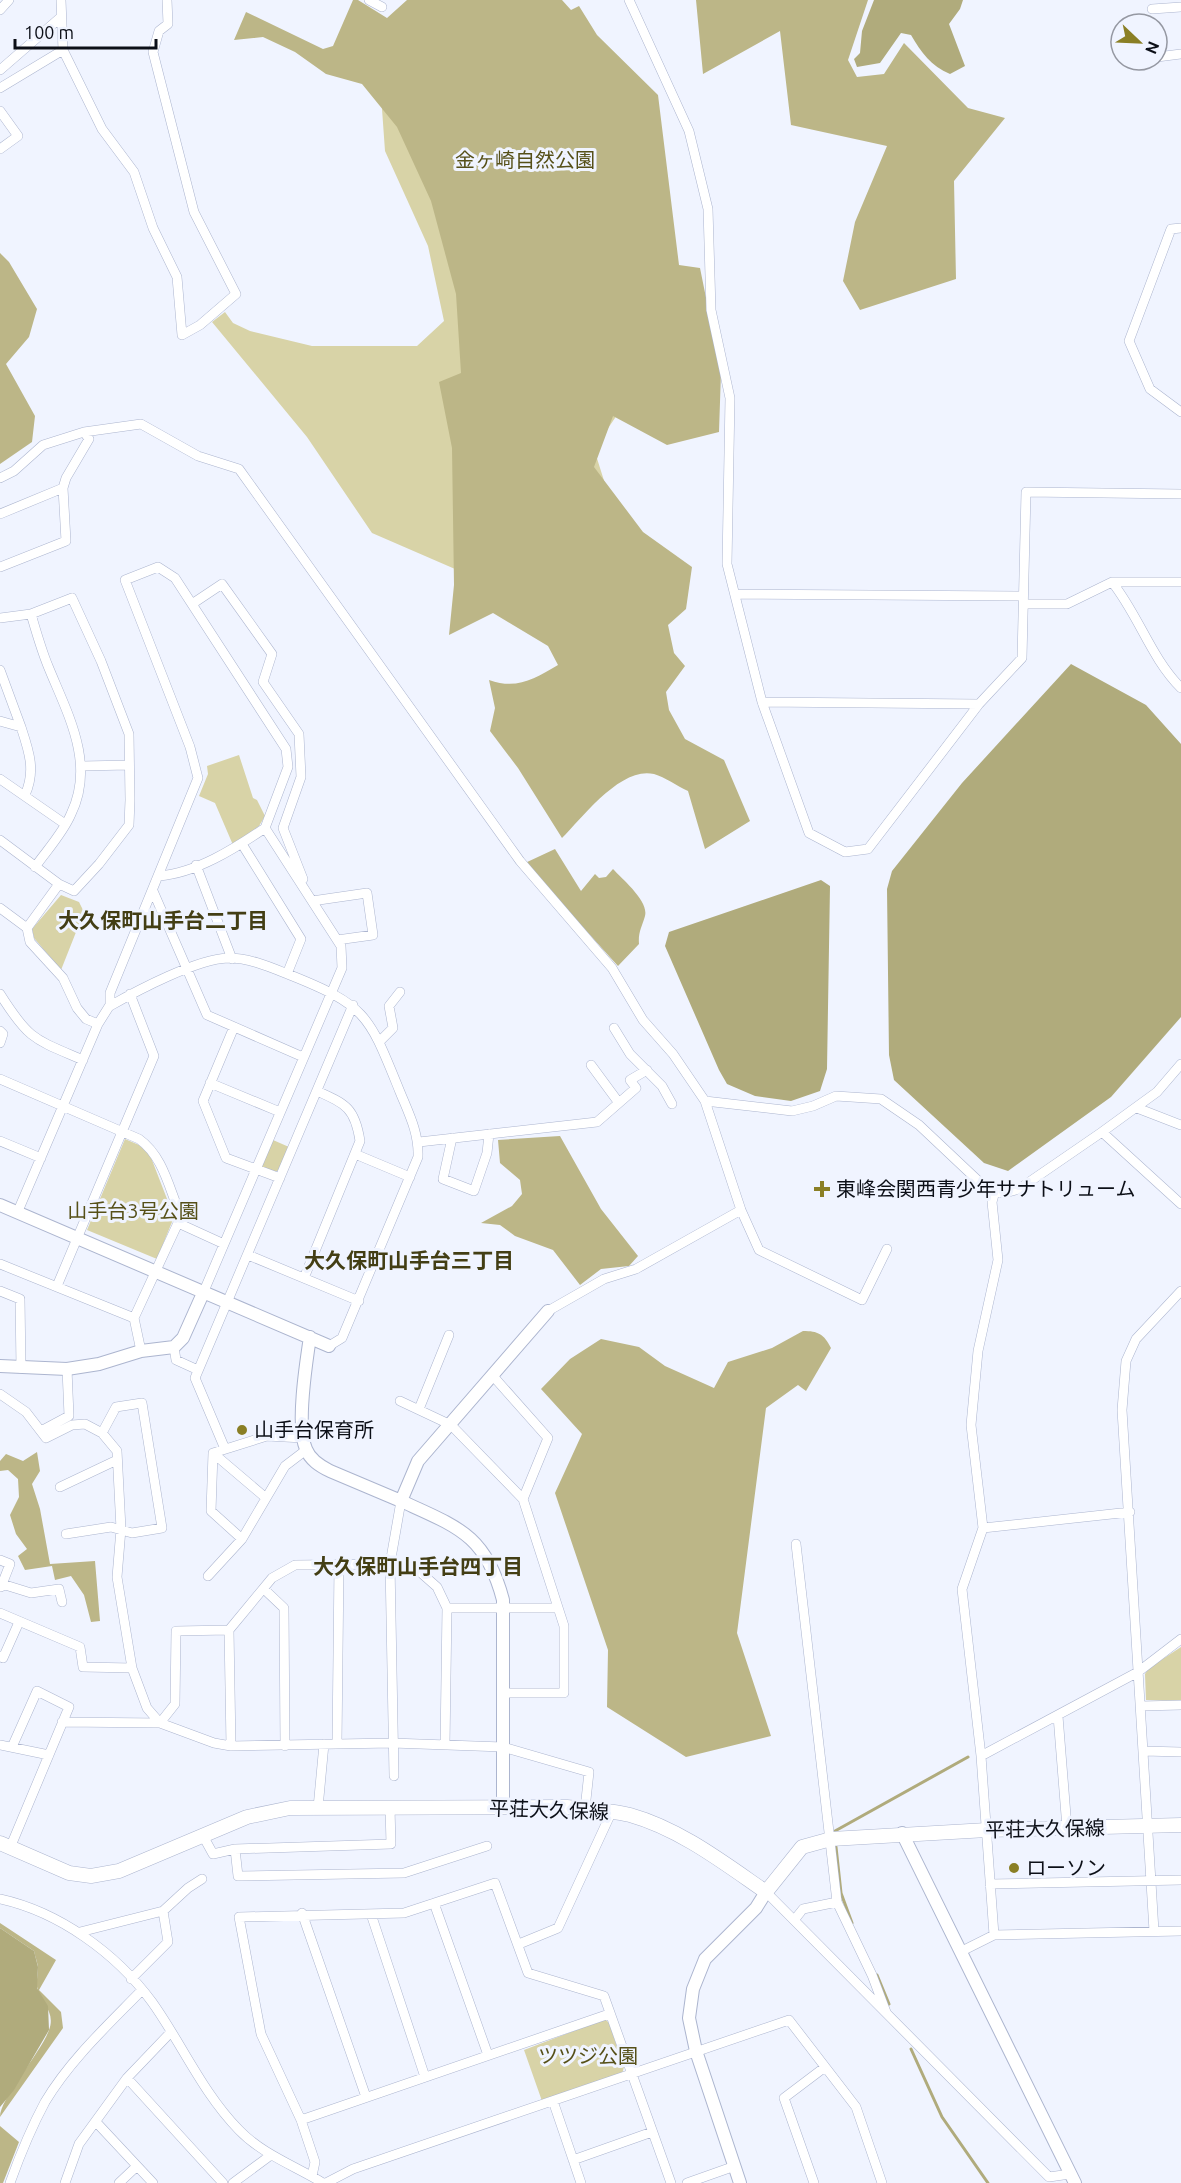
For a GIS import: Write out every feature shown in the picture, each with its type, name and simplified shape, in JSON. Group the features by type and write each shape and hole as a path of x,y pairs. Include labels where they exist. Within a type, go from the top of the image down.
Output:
{"main road":[{"name":"平荘大久保線","path":"5,1845 69,1873 92,1876 119,1871 202,1834 247,1817 290,1808 585,1809 631,1815 677,1834 766,1892 802,1847 831,1839 902,1833 1181,1825"}],"street":[{"path":"0,10 9,0"},
{"path":"61,0 63,50 102,129 134,172 153,228 177,277 182,335 200,325 236,294 194,212 153,52 159,31 168,24 167,0"},
{"path":"369,0 382,7"},
{"path":"629,0 689,131 708,209 711,310 730,398 727,564 762,702 809,833 845,852 868,849 979,704 1023,658 1026,492 1181,494"},
{"path":"1152,9 1181,7"},
{"path":"0,70 61,17"},
{"path":"0,88 63,50"},
{"path":"0,111 18,136 0,149"},
{"path":"1181,228 1172,229 1129,341 1150,389 1181,412"},
{"path":"0,478 14,471 43,445 84,432 141,424 198,456 239,469 520,861 612,968 643,1020 674,1054 705,1101 741,1210 759,1250 862,1300 887,1249"},
{"path":"0,567 66,541 63,488 66,478 89,439 84,432"},
{"path":"0,513 63,488"},
{"path":"110,1006 111,993 198,778 190,747 125,580 158,567 175,578 192,604 286,749 288,767 265,828 242,844 196,865 171,875 159,876"},
{"path":"735,594 1024,600 1067,604 1112,582 1181,582"},
{"path":"1112,582 1130,604 1163,670 1181,688"},
{"path":"192,604 222,584 272,654 263,682 299,734 301,777 283,828 303,879 300,883"},
{"path":"0,618 31,614 72,598 97,651 129,734 129,825 99,864 74,891 59,884 0,840"},
{"path":"31,614 47,664 75,731 82,766 74,807 35,867"},
{"path":"0,670 32,764 25,795"},
{"path":"762,702 979,704"},
{"path":"0,721 21,727"},
{"path":"82,766 129,765"},
{"path":"0,779 65,824"},
{"path":"0,1366 67,1369 99,1364 141,1351 174,1347 183,1338 342,968 341,946 265,828"},
{"path":"242,844 301,939 287,974"},
{"path":"196,865 232,959"},
{"path":"27,928 59,884"},
{"path":"153,891 207,1016 303,1057"},
{"path":"312,902 367,893 373,935 337,940"},
{"path":"0,908 27,928 30,942 63,978 77,1008 86,1019 98,1024"},
{"path":"0,1205 329,1346 342,1338 418,1157 419,1142 375,1031 353,1005 331,992 253,962 232,959 207,962 130,994 110,1006 98,1024 18,1211"},
{"path":"379,1042 393,1028 389,1006 399,992"},
{"path":"0,994 26,1032 37,1040 83,1060"},
{"path":"57,1286 154,1056 130,994"},
{"path":"225,1449 195,1378 353,1005"},
{"path":"234,1027 203,1101 226,1158 246,1168 256,1169 280,1178"},
{"path":"614,1028 630,1054 662,1086 672,1104"},
{"path":"0,1031 3,1034 0,1043"},
{"path":"705,1101 792,1111 813,1106 836,1096 881,1099 919,1125 988,1190 1005,1193 1019,1189 1137,1108 1157,1092 1181,1064"},
{"path":"591,1065 619,1103"},
{"path":"419,1142 597,1122 636,1088 630,1080 646,1070"},
{"path":"0,1079 123,1132 150,1146 157,1157 180,1214 178,1223 134,1318 141,1351"},
{"path":"210,1083 280,1112"},
{"path":"304,1278 360,1141 357,1121 345,1104 317,1090"},
{"path":"1137,1108 1181,1125"},
{"path":"1102,1132 1181,1204"},
{"path":"452,1138 443,1179 474,1191 487,1153 489,1134"},
{"path":"0,1141 41,1158"},
{"path":"355,1154 410,1177"},
{"path":"994,1935 981,1756 962,1588 983,1528 971,1425 978,1351 998,1260 993,1202 995,1191"},
{"path":"394,1776 390,1564 401,1501 418,1461 548,1311 604,1280 636,1269 741,1210"},
{"path":"178,1223 224,1244"},
{"path":"248,1255 358,1301"},
{"path":"0,1264 134,1318"},
{"path":"0,1291 20,1299 21,1368"},
{"path":"1154,1931 1142,1706 1122,1410 1126,1360 1136,1338 1181,1291"},
{"path":"419,1409 449,1335"},
{"path":"310,1337 305,1444 320,1466 456,1526 474,1542 496,1574 503,1608 503,1807"},
{"path":"174,1347 176,1360 198,1370"},
{"path":"41,1431 69,1416 67,1369"},
{"path":"493,1376 548,1438 523,1499"},
{"path":"0,1394 26,1412 46,1438 72,1425 85,1424 102,1432 117,1451 121,1529 117,1576 132,1668 147,1708 160,1723"},
{"path":"400,1401 451,1425 523,1499 556,1608 564,1626 564,1693 503,1693"},
{"path":"66,1534 111,1527 132,1533 162,1528 142,1403 116,1407 102,1432"},
{"path":"213,1453 267,1436 305,1444"},
{"path":"208,1576 242,1539 285,1466 305,1444"},
{"path":"213,1453 266,1498"},
{"path":"213,1453 211,1511 242,1539"},
{"path":"60,1487 117,1460"},
{"path":"983,1528 1130,1512"},
{"path":"796,1544 831,1839 832,1875 837,1902 872,1975 886,2012"},
{"path":"0,1560 10,1564 1,1587 31,1593 59,1589 62,1602"},
{"path":"231,1746 228,1630 272,1578 295,1565 390,1564 420,1572 437,1587 447,1608 445,1745"},
{"path":"337,1743 339,1565"},
{"path":"264,1589 284,1608 285,1746"},
{"path":"447,1608 556,1608"},
{"path":"0,1613 80,1647 83,1667 132,1668"},
{"path":"0,1656 3,1658 19,1622"},
{"path":"160,1723 175,1704 176,1631 228,1630"},
{"path":"981,1756 1138,1672 1181,1639"},
{"path":"5,1845 49,1755 69,1707 37,1691 12,1747"},
{"path":"1142,1706 1181,1705"},
{"path":"1058,1716 1067,1828"},
{"path":"62,1722 160,1723 214,1743 231,1746 392,1743 503,1747 589,1772 585,1809"},
{"path":"318,1808 324,1744"},
{"path":"0,1746 49,1755"},
{"path":"1144,1751 1181,1752"},
{"path":"202,1834 213,1854 235,1850 391,1844 390,1808"},
{"path":"519,1944 558,1928 612,1811"},
{"path":"902,1833 1073,2179"},
{"path":"235,1850 238,1876 404,1873 487,1846"},
{"path":"80,1932 163,1911 202,1879"},
{"path":"990,1884 1181,1880"},
{"path":"312,2176 315,2162 301,2120 261,2034 239,1917 302,1913 404,1913 495,1883 528,1973 604,1996 630,2075 671,2183"},
{"path":"740,2183 696,2051 689,2018 693,1989 705,1959 756,1908 766,1892 1049,2177 1073,2179"},
{"path":"0,1899 40,1911 80,1932 142,1990 171,2032 206,2091 240,2131 271,2155 324,2183 353,2169 789,2020 856,2107 882,2183"},
{"path":"795,1919 803,1909 837,1902"},
{"path":"434,1903 488,2055"},
{"path":"131,1979 168,1942 163,1911"},
{"path":"302,1913 366,2097"},
{"path":"371,1914 425,2077"},
{"path":"960,1952 994,1935 1181,1931"},
{"path":"13,2182 30,2131 47,2100 90,2044 142,1990"},
{"path":"301,2120 609,2014"},
{"path":"65,2183 79,2144 127,2078 171,2032"},
{"path":"814,2183 784,2098 825,2067"},
{"path":"127,2078 224,2183"},
{"path":"553,2101 581,2183"},
{"path":"96,2122 153,2183"},
{"path":"573,2160 652,2132"},
{"path":"233,2183 271,2155"},
{"path":"119,2183 137,2166"},
{"path":"687,2183 735,2166"}],"green space":[{"name":"金ヶ崎自然公園","path":"353,0 358,0 387,18 407,0 562,0 571,10 579,6 597,35 658,95 679,265 700,268 721,372 719,432 667,445 613,416 594,467 643,532 692,567 686,609 668,625 674,653 685,666 666,692 669,710 685,739 724,760 750,821 705,849 688,791 654,774 641,774 616,785 592,806 562,838 518,768 490,731 495,708 489,680 508,684 525,682 558,665 548,646 493,613 449,635 454,585 452,448 439,382 461,373 456,294 431,201 397,127 362,84 326,74 295,52 263,37 234,40 246,12 323,49 333,46"},
{"path":"696,0 868,0 848,60 857,77 884,74 904,43 968,108 1005,118 954,181 956,279 860,310 843,281 855,222 887,146 791,125 780,31 703,74"},
{"path":"380,81 617,415 594,449 639,591 485,582 372,533 307,437 212,322 225,312 233,323 250,331 312,346 417,346 444,321 428,246 385,151"},
{"path":"0,253 9,262 37,309 29,337 6,364 35,416 32,442 0,464"},
{"path":"239,755 253,798 257,800 265,816 259,826 233,845 215,803 199,796 208,774 207,766"},
{"path":"555,849 581,891 595,874 599,878 606,877 613,869 643,904 645,916 639,944 618,966 525,863"},
{"path":"61,895 79,902 84,912 61,970 34,938 32,929"},
{"path":"560,1136 601,1209 638,1256 629,1266 601,1269 580,1285 553,1250 515,1236 500,1225 481,1223 512,1206 522,1194 520,1180 500,1163 498,1140"},
{"name":"山手台3号公園","path":"125,1139 139,1145 150,1155 174,1217 157,1259 87,1230"},
{"path":"273,1140 289,1147 280,1170 273,1172 261,1166"},
{"path":"803,1331 820,1334 831,1348 806,1391 798,1385 766,1408 737,1633 771,1736 686,1757 607,1707 608,1650 555,1493 582,1434 541,1389 570,1359 601,1339 639,1347 665,1366 714,1388 728,1362 772,1348"},
{"path":"37,1452 40,1471 32,1484 40,1509 50,1564 95,1561 100,1621 91,1622 84,1595 71,1576 55,1580 52,1566 25,1570 18,1556 27,1549 16,1534 10,1515 19,1497 18,1479 8,1470 0,1471 0,1461 6,1454 23,1461"},
{"path":"1181,1647 1181,1701 1146,1700 1145,1674 1149,1668"},
{"path":"0,1923 56,1960 39,1990 61,2012 63,2028 0,2117 7,2099 45,2040 51,2018 37,1987 38,1967 34,1951 0,1928"},
{"name":"ツツジ公園","path":"605,2019 609,2023 624,2067 622,2074 542,2101 524,2050"},
{"path":"0,2126 19,2142 3,2183 0,2183"}],"shaded area":[{"path":"874,0 963,0 960,9 949,24 965,66 950,74 943,71 927,58 911,35 901,33 880,63 857,67 854,59 860,53 862,31"},
{"path":"1071,664 1146,705 1181,744 1181,1017 1111,1097 1008,1171 984,1163 894,1080 889,1055 887,889 892,871 962,783"},
{"path":"821,880 830,886 827,1069 820,1091 791,1101 755,1096 727,1084 719,1070 665,946 669,932"},
{"path":"0,1928 34,1951 38,1967 37,1988 48,2006 49,2030 14,2090 0,2107"}],"waterway":[{"path":"835,1831 968,1757"},
{"path":"836,1847 841,1893 852,1923"},
{"path":"877,1975 889,2004"},
{"path":"911,2049 942,2117 988,2183"}],"place":[{"name":"東峰会関西青少年サナトリューム","path":"822,1189"},
{"name":"山手台保育所","path":"242,1430"},
{"name":"ローソン","path":"1014,1868"}],"district":[{"name":"大久保町山手台二丁目","path":"163,921"},
{"name":"大久保町山手台三丁目","path":"409,1261"},
{"name":"大久保町山手台四丁目","path":"418,1567"}]}
